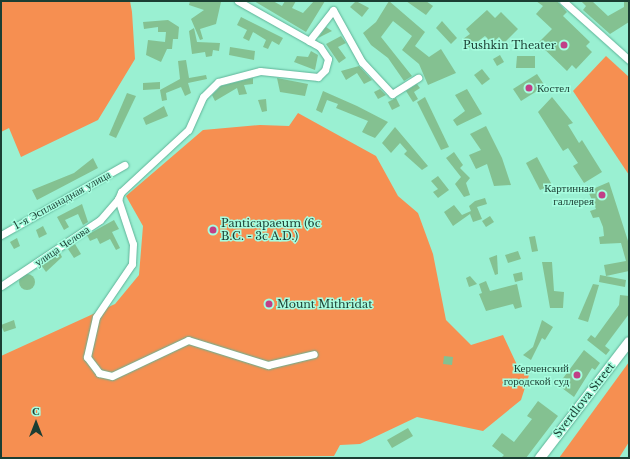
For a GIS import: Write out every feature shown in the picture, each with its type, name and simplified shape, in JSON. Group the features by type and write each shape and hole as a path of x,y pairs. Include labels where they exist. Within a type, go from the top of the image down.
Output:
{"main road":[{"name":"Sverdlova Street","path":"540,458 629,342"}],"street":[{"path":"238,1 309,41 329,10 336,12 362,62 392,94 418,78"},
{"path":"563,1 629,60"},
{"name":"улица Челова","path":"1,286 100,220 118,199 188,130 203,97 218,82 260,71 318,77 328,59 320,48 309,41"},
{"name":"1-я Эспланадная улица","path":"1,235 124,165"},
{"path":"118,199 133,254 128,272 101,307 92,326 87,357 99,373 120,374 188,340 268,365 314,354"}],"shaded area":[{"path":"1,1 130,1 132,12 135,59 98,120 21,157 9,128 1,132"},
{"path":"606,56 629,77 629,175 573,91"},
{"path":"298,113 376,156 398,196 418,213 433,254 446,320 471,345 503,335 518,367 531,369 521,400 483,431 417,417 360,444 340,445 334,456 1,458 1,356 115,304 139,275 143,226 126,196 203,130 260,125 289,126"},
{"path":"629,362 629,442 619,458 559,458"}],"building":[{"path":"190,1 221,2 216,24 200,29 203,39 200,40 191,19 204,10 189,5"},
{"path":"254,1 273,1 282,6 285,1 296,1 292,8 303,13 314,1 325,1 306,32"},
{"path":"356,1 369,8 362,17 350,7"},
{"path":"389,1 425,32 415,46 429,57 441,49 456,73 428,85 419,64 402,50 412,36 393,21 381,37 412,76 404,81 388,58 371,45 363,33 376,22"},
{"path":"406,1 426,1 433,6 426,15"},
{"name":"Pushkin Theater","path":"536,1 557,1 567,12 563,16 590,42 586,46 592,52 576,69 572,65 567,71 538,43 552,29 536,14 543,6"},
{"path":"581,1 592,1 608,16 624,7 624,1 629,1 629,22 610,34 583,10 586,6"},
{"path":"487,10 495,18 501,12 518,29 504,43 499,37 492,43 485,36 469,48 463,39 470,34 466,29"},
{"path":"241,17 283,38 279,45 272,41 268,49 263,47 266,40 253,32 249,41 243,38 247,30 237,25"},
{"path":"168,20 179,27 178,39 173,39 172,49 167,49 161,62 146,55 148,40 165,42 166,32 158,32 158,27 144,29 143,22"},
{"path":"442,21 457,38 451,44 436,28"},
{"path":"326,27 332,31 318,38"},
{"path":"194,28 197,42 220,43 219,51 213,50 212,56 206,57 205,52 192,54 189,31"},
{"path":"341,36 346,43 338,47 346,58 339,63 326,44"},
{"path":"230,47 255,51 254,60 229,55"},
{"path":"311,51 318,55 315,70 294,62 297,56 308,57"},
{"path":"500,55 504,62 497,66 493,59"},
{"path":"517,56 535,56 535,68 516,68"},
{"path":"186,60 189,78 206,75 207,79 188,83 191,93 185,96 181,87 166,93 167,100 162,101 160,90 180,79 178,61"},
{"path":"359,66 372,80 364,84 357,73 346,80 341,71"},
{"path":"482,69 490,79 482,85 474,75"},
{"name":"Костел","path":"537,74 545,86 521,101 513,89"},
{"path":"253,78 253,84 244,85 247,94 239,95 237,88 215,101 212,95 221,86"},
{"path":"277,78 308,84 305,96 280,92"},
{"path":"160,82 160,89 143,90 143,83"},
{"path":"417,84 420,88 414,92 418,99 413,102 406,91"},
{"path":"380,89 386,95 378,99 374,92"},
{"path":"467,89 482,114 457,126 453,120 465,111 455,95"},
{"path":"323,91 388,122 375,138 368,135 362,132 368,121 336,108 338,104 327,100 322,113 316,110"},
{"path":"127,93 136,96 116,138 109,135"},
{"path":"425,97 449,147 441,150 417,102"},
{"path":"552,97 573,123 568,125 579,143 582,140 602,172 584,183 573,166 578,163 568,148 563,151 538,112"},
{"path":"396,98 400,106 392,110 388,102"},
{"path":"266,99 267,111 262,112 258,100"},
{"path":"164,106 168,116 146,125 143,118"},
{"path":"486,126 502,158 511,185 494,186 487,164 476,169 469,155 481,150 470,134"},
{"path":"395,127 428,166 422,170 404,154 407,151 400,143 391,153 382,143"},
{"path":"454,152 463,165 460,168 470,178 466,183 470,195 464,197 455,184 461,177 446,158"},
{"path":"537,157 552,185 540,190 526,163"},
{"path":"93,158 98,168 37,200 32,190 74,173"},
{"path":"438,176 449,190 438,198 433,192 438,189 431,181"},
{"path":"609,182 629,244 629,271 606,276 604,265 626,261 621,243 600,244 599,237 604,236 603,227 599,217 593,218 590,211 596,209 588,191"},
{"path":"485,198 487,204 477,207 482,219 473,222 470,214 453,226 444,212 454,205 462,215 471,211 469,206 475,201"},
{"path":"82,204 88,222 83,225 78,214 65,220 69,227 64,230 57,217"},
{"path":"490,216 494,222 486,227 482,221"},
{"path":"114,220 119,229 112,232 120,248 116,250 110,239 100,244 97,238 90,241 87,235"},
{"path":"43,226 47,234 39,238 36,230"},
{"path":"535,236 538,251 532,252 529,237"},
{"path":"17,238 20,246 14,249 10,242"},
{"path":"75,244 81,254 74,258 68,249"},
{"path":"518,251 521,259 508,263 505,255"},
{"path":"60,253 62,257 46,272 41,265"},
{"path":"497,255 498,274 495,275 489,258"},
{"path":"542,262 552,262 554,291 564,292 563,308 550,308"},
{"path":"522,272 523,280 515,282 513,274"},
{"path":"27,274 33,276 35,282 33,288 27,290 21,288 19,282 21,276"},
{"path":"600,275 626,280 625,287 599,282"},
{"path":"470,276 477,284 469,287 466,278"},
{"path":"486,281 490,291 517,284 522,307 515,309 513,304 486,311 479,294 482,293 479,284"},
{"path":"593,284 599,285 588,322 578,319"},
{"path":"620,295 629,296 629,314 605,346 610,350 606,355 587,340 591,335 595,338 619,305"},
{"path":"14,320 16,328 4,332 1,325"},
{"path":"542,320 553,327 545,340 542,338 531,360 523,355 533,347"},
{"path":"584,350 600,363 595,370 592,368 574,397 558,385"},
{"path":"444,356 453,357 452,365 443,364"},
{"path":"538,401 558,416 526,458 501,458 504,455 492,446 502,433 514,442 532,419 527,416"},
{"path":"408,428 413,436 392,448 387,440"}],"place":[{"name":"Pushkin Theater","path":"564,45"},
{"name":"Костел","path":"529,88"},
{"name":"Картинная галлерея","path":"602,195"},
{"name":"Panticapaeum (6c B.C. - 3c A.D.)","path":"213,230"},
{"name":"Mount Mithridat","path":"269,304"},
{"name":"Керченский городской суд","path":"577,375"}]}
